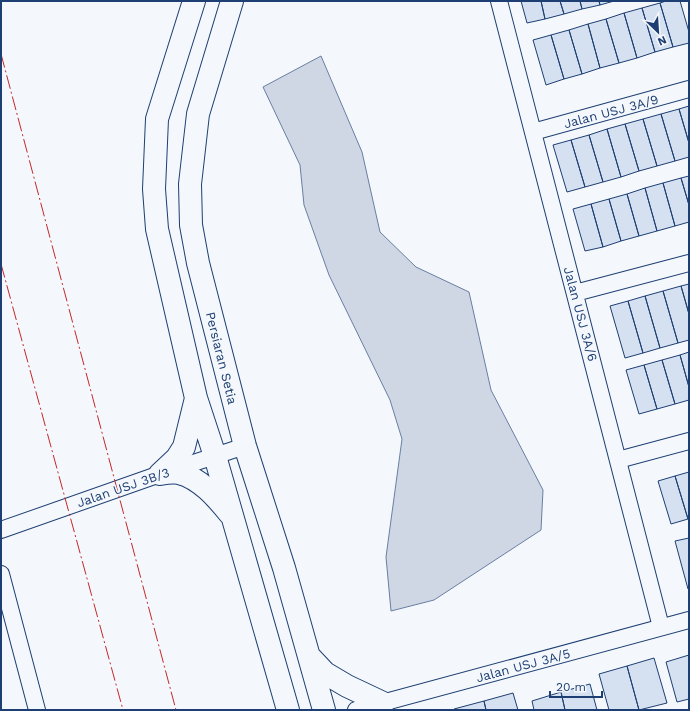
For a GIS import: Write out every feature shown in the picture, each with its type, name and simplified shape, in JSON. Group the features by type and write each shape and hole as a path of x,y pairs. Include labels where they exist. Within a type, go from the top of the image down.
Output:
{"main road":[{"path":"194,1 157,119 154,189 158,237 196,398 215,456 288,710"},
{"name":"Persiaran Setia","path":"232,1 198,114 190,184 190,218 198,263 245,446 284,568 324,710"},
{"path":"160,474 177,458 184,447 196,398"},
{"path":"160,474 178,473 190,477 220,502 233,518"},
{"path":"308,655 325,672 347,686 398,704"}],"street":[{"name":"Jalan USJ 3A/6","path":"499,1 662,627"},
{"name":"Jalan USJ 3A/9","path":"533,132 689,89"},
{"path":"575,292 689,263"},
{"path":"618,460 689,441"},
{"name":"Jalan USJ 3B/3","path":"1,530 245,446"},
{"path":"1,574 32,708"},
{"name":"Jalan USJ 3A/5","path":"358,710 398,704 689,620"}],"shaded area":[{"path":"321,56 362,152 380,232 416,267 469,292 491,390 543,490 541,530 434,600 391,611 386,557 402,439 390,400 329,275 304,205 300,165 263,87"}],"building":[{"path":"521,1 541,1 545,19 527,23"},
{"path":"541,1 560,1 564,14 545,19"},
{"path":"560,1 580,1 582,9 564,14"},
{"path":"580,1 599,1 600,5 582,9"},
{"path":"599,1 614,1 600,5"},
{"path":"666,1 680,1 689,32 689,43 673,47 660,3"},
{"path":"660,3 673,47 655,52 642,8"},
{"path":"642,8 655,52 637,58 624,13"},
{"path":"624,13 637,58 619,63 606,19"},
{"path":"606,19 619,63 600,68 588,24"},
{"path":"588,24 600,68 582,74 569,30"},
{"path":"569,30 582,74 564,79 551,35"},
{"path":"551,35 564,79 546,85 533,40"},
{"path":"689,106 689,143 679,109"},
{"path":"679,109 689,143 689,157 675,161 661,114"},
{"path":"661,114 675,161 657,166 643,119"},
{"path":"643,119 657,166 639,171 625,124"},
{"path":"625,124 639,171 621,177 607,129"},
{"path":"607,129 621,177 603,182 589,135"},
{"path":"589,135 603,182 585,187 571,140"},
{"path":"571,140 585,187 567,192 553,145"},
{"path":"689,176 689,205 681,178"},
{"path":"681,178 689,205 689,222 675,226 663,183"},
{"path":"663,183 675,226 657,231 645,188"},
{"path":"645,188 657,231 639,236 627,194"},
{"path":"627,194 639,236 621,241 609,199"},
{"path":"609,199 621,241 603,247 591,204"},
{"path":"591,204 603,247 585,251 573,209"},
{"path":"689,284 689,314 681,286"},
{"path":"681,286 689,314 689,340 678,343 663,291"},
{"path":"663,291 678,343 660,348 645,296"},
{"path":"645,296 660,348 643,353 628,301"},
{"path":"628,301 643,353 625,358 610,306"},
{"path":"689,352 689,387 680,355"},
{"path":"680,355 689,387 689,400 675,404 662,360"},
{"path":"662,360 675,404 657,409 644,365"},
{"path":"644,365 657,409 639,414 626,370"},
{"path":"689,472 689,519 688,519 675,476"},
{"path":"675,476 688,519 671,524 658,481"},
{"path":"689,538 689,589 688,589 675,541"},
{"path":"689,655 689,699 677,702 666,662"},
{"path":"654,658 667,703 639,710 627,666"},
{"path":"627,666 639,710 609,710 599,674"},
{"path":"590,684 597,710 565,710 561,692"},
{"path":"561,692 565,710 534,710 532,701"},
{"path":"513,693 518,710 486,710 484,701"},
{"path":"484,701 486,710 454,710 454,709"}],"power":[{"path":"1,54 176,710"},
{"path":"1,264 123,710"}]}
